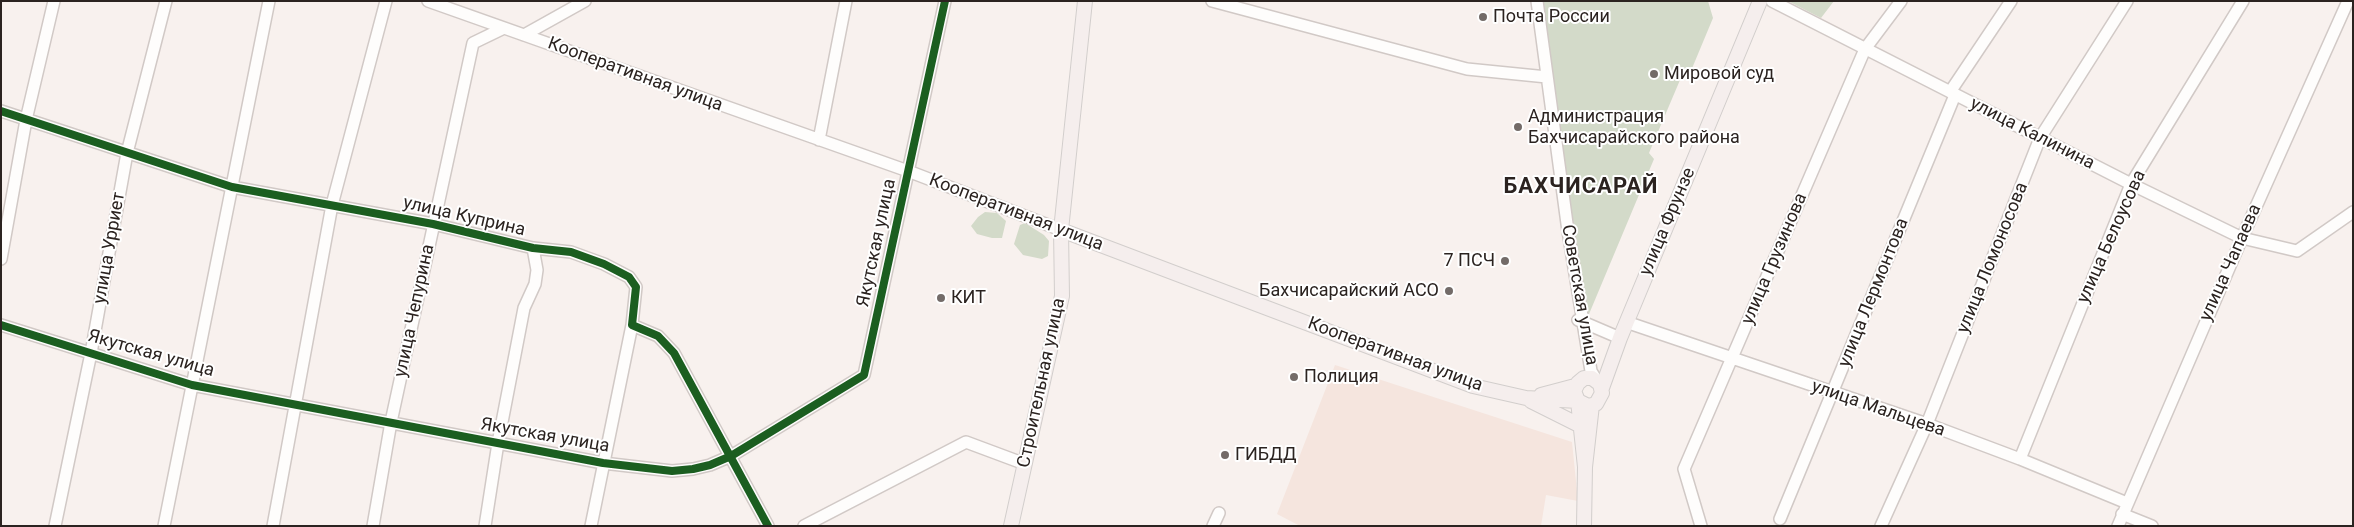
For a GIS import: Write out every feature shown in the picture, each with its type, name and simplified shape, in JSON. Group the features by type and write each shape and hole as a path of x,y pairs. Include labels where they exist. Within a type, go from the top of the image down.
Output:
{"main road":[{"name":"Строительная улица","path":"1011,526 1062,296 1061,230 1085,1"},
{"name":"улица Фрунзе","path":"1592,405 1599,401 1590,382 1620,338 1760,1"},
{"name":"Кооперативная улица","path":"1061,230 1473,386 1526,398 1578,401 1584,405 1592,405"},
{"path":"1526,398 1590,382"},
{"path":"1586,467 1578,401 1574,395 1590,382"},
{"path":"1526,398 1581,426"},
{"path":"1584,526 1586,467 1592,405"}],"street":[{"path":"1,258 26,120 54,1"},
{"name":"улица Урриет","path":"55,526 91,353 127,153 166,1"},
{"path":"164,526 269,1"},
{"path":"272,526 332,205 386,1"},
{"name":"Кооперативная улица","path":"428,1 908,171 1061,230"},
{"path":"524,35 586,1"},
{"path":"819,140 846,1"},
{"name":"Якутская улица","path":"1,324 192,385 603,463 679,470 710,465 730,456 864,375 946,1"},
{"path":"1212,1 1467,69 1544,76 1531,1"},
{"name":"Советская улица","path":"1537,1 1544,76 1579,320 1590,371 1590,382"},
{"name":"улица Калинина","path":"1772,1 2131,184 2242,238 2297,251 2353,212"},
{"name":"улица Грузинова","path":"1701,526 1684,469 1865,49 1901,1"},
{"name":"улица Лермонтова","path":"1780,519 1833,393 1952,93 2011,1"},
{"name":"улица Ломоносова","path":"1881,526 1927,424 2040,138 2127,1"},
{"name":"улица Белоусова","path":"2020,459 2131,184 2243,1"},
{"name":"улица Чапаева","path":"2118,526 2242,238 2348,1"},
{"name":"улица Чепурина","path":"373,526 391,422 432,224 473,43 504,28"},
{"name":"улица Куприна","path":"1,111 232,187 432,224 533,248 571,252 604,264 629,277 636,287 632,325 591,526"},
{"path":"485,526 498,443 524,308 535,284 537,270 533,248"},
{"path":"1579,320 1620,338"},
{"name":"улица Мальцева","path":"1626,322 1927,424 2020,459 2125,508 2152,526"},
{"path":"632,325 658,336 674,353 768,526"},
{"path":"804,526 966,442 1025,464"},
{"path":"1213,526 1219,513"}],"shaded area":[{"path":"1335,365 1572,442 1578,501 1546,495 1541,526 1300,526 1277,514"}],"green space":[{"path":"1543,1 1708,1 1713,18 1688,78 1680,80 1649,153 1654,159 1584,326"},
{"path":"1788,1 1834,1 1821,18"},
{"path":"985,212 997,213 1006,221 1002,238 992,238 977,234 971,226"},
{"path":"1025,223 1044,235 1049,241 1048,256 1042,259 1023,255 1014,244 1020,225"}],"cycle path":[{"path":"1,325 192,385 603,463 672,471 710,465 731,456 864,375 945,1"},
{"path":"1,111 232,187 433,224 533,248 571,252 604,264 629,277 636,287 632,325 658,336 674,353 768,526"}],"place":[{"name":"Почта России","path":"1483,17"},
{"name":"Мировой суд","path":"1654,74"},
{"name":"Администрация Бахчисарайского района","path":"1518,127"},
{"name":"7 ПСЧ","path":"1505,261"},
{"name":"Бахчисарайский АСО","path":"1449,291"},
{"name":"КИТ","path":"941,298"},
{"name":"Полиция","path":"1294,377"},
{"name":"ГИБДД","path":"1225,455"}],"district":[{"name":"БАХЧИСАРАЙ","path":"1581,187"}]}
